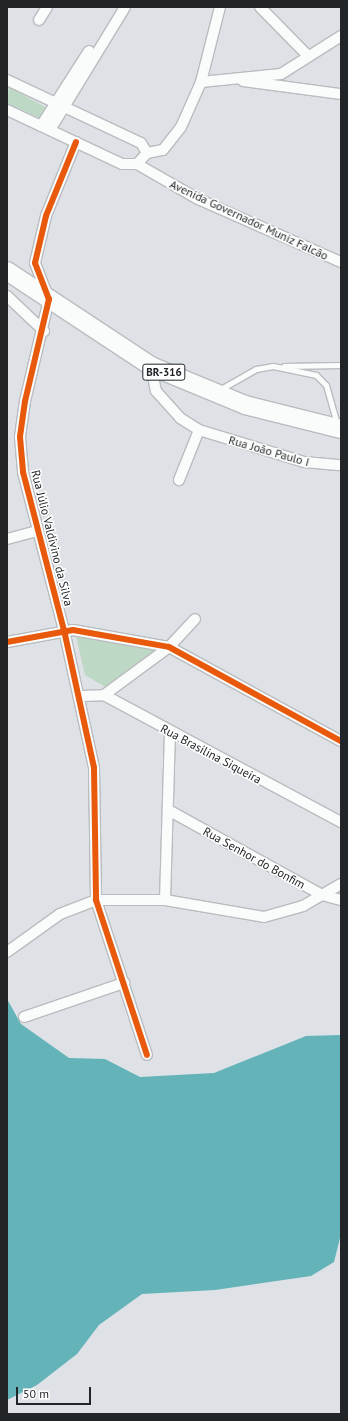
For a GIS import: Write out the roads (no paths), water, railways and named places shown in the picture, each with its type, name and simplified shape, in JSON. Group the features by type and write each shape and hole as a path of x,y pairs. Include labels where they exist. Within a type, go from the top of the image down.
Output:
{"highway":[{"name":"BR-316","path":"7,271 151,366 213,394 340,429"}],"street":[{"path":"39,20 47,7"},
{"path":"46,128 117,7"},
{"path":"60,104 125,7"},
{"path":"7,110 76,142 112,161 142,159 156,154 167,146 181,127 201,82 220,7"},
{"path":"260,7 308,55"},
{"path":"201,82 281,74 308,55 341,36"},
{"name":"Avenida Governador Muniz Falcão","path":"7,80 141,143 142,159 198,199 341,262"},
{"path":"231,80 341,94"},
{"path":"50,299 36,263 46,216 76,142"},
{"path":"7,296 44,332"},
{"name":"Rua Júlio Valdivino da Silva","path":"50,299 44,332 25,401 20,437 23,472 80,696 94,768 96,900 147,1055"},
{"name":"Rua João Paulo I","path":"151,366 156,391 180,418 199,430 304,462 341,465"},
{"path":"180,480 199,430"},
{"path":"7,539 37,531"},
{"path":"80,696 104,694 169,647 195,619"},
{"path":"7,642 64,630 169,647 341,741"},
{"name":"Rua Brasilina Siqueira","path":"104,694 170,732 341,822"},
{"path":"165,900 170,811 170,732"},
{"name":"Rua Senhor do Bonfim","path":"170,811 322,895 341,900"},
{"path":"7,952 60,914 96,900 165,900 264,917 287,912 341,884"},
{"path":"24,1017 124,983"}],"lane":[{"path":"213,394 256,369 273,366 341,365"},
{"path":"273,366 316,375 326,385 340,429"}],"water":[{"path":"7,999 21,1024 69,1058 105,1059 140,1077 214,1073 306,1036 341,1035 341,1234 334,1262 311,1276 215,1290 142,1294 99,1325 77,1354 37,1385 7,1400"}]}
